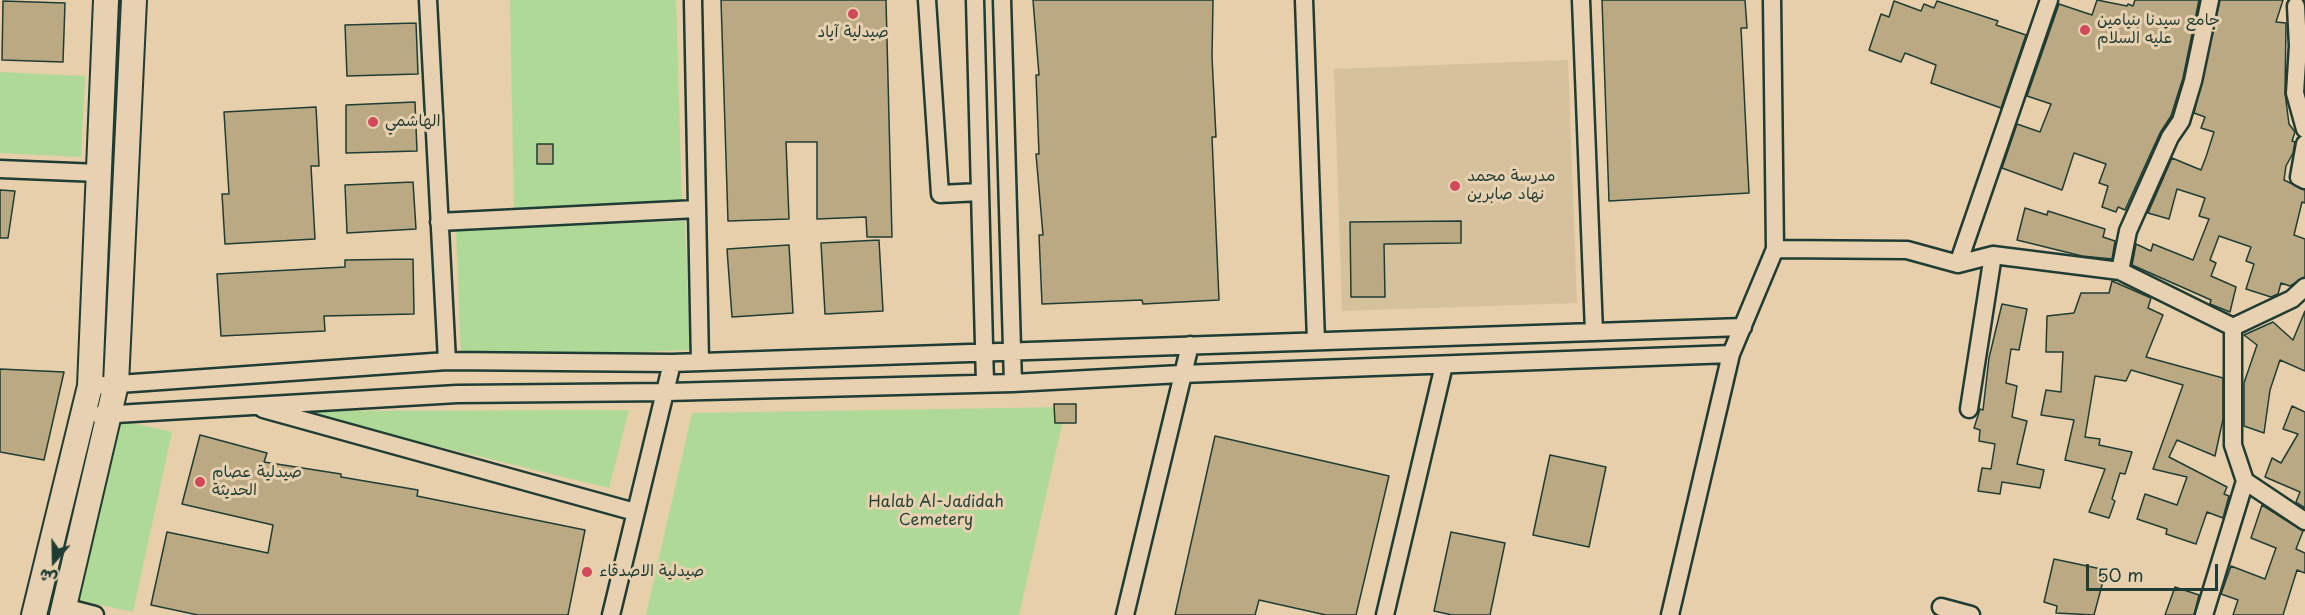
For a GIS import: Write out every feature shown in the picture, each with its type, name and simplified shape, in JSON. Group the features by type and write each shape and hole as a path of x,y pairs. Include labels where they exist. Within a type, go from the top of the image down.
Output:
{"street":[{"path":"34,615 90,386 106,0"},
{"path":"95,615 63,611 116,384 134,0"},
{"path":"428,0 447,361"},
{"path":"693,0 700,362"},
{"path":"927,0 940,194 980,192"},
{"path":"975,0 985,383"},
{"path":"1002,0 1013,383"},
{"path":"1304,0 1316,341"},
{"path":"1581,0 1594,332"},
{"path":"1671,615 1731,354 1775,249 1772,0"},
{"path":"1958,264 2049,0"},
{"path":"2120,271 2128,231 2170,137 2181,121 2193,81 2210,0"},
{"path":"2298,4 2295,93 2305,129"},
{"path":"2305,144 2299,177 2305,180"},
{"path":"0,169 99,173"},
{"path":"439,222 697,209"},
{"path":"1775,249 1907,250 1958,264 1993,255 2120,271 2233,327"},
{"path":"1969,409 1993,255"},
{"path":"2233,327 2292,299 2305,287"},
{"path":"90,386 447,361 672,363 1743,327"},
{"path":"2204,615 2245,481 2233,445 2233,327"},
{"path":"1125,615 1181,374 1190,345"},
{"path":"83,416 457,394 667,392 1013,383 1181,374 1731,354"},
{"path":"611,615 635,512 667,392 672,363"},
{"path":"1385,615 1444,365"},
{"path":"251,406 635,512"},
{"path":"2245,481 2305,521"},
{"path":"1941,607 1971,615"}],"shaded area":[{"name":"مدرسة محمد نهاد صابرين","path":"1568,60 1577,303 1342,311 1334,69"}],"green space":[{"path":"510,0 676,0 682,201 514,208"},
{"path":"0,72 85,76 81,157 0,153"},
{"path":"685,221 690,350 461,359 456,230"},
{"name":"Halab Al-Jadidah Cemetery","path":"1066,407 1019,615 646,615 692,413"},
{"path":"629,410 609,488 293,411"},
{"path":"114,419 172,432 133,612 74,599"}],"building":[{"path":"721,0 886,0 892,237 867,237 866,217 817,219 817,142 786,142 789,219 728,221"},
{"path":"1033,0 1213,0 1212,57 1216,137 1212,137 1219,300 1143,304 1142,300 1042,304 1039,235 1043,235 1036,154 1039,154 1036,75 1039,75"},
{"path":"1602,0 1745,0 1747,28 1741,28 1749,193 1609,201"},
{"path":"2097,0 2133,6 2135,0 2199,0 2183,78 2171,116 2160,133 2125,210 2118,207 2116,212 2102,207 2108,186 2099,183 2106,164 2074,153 2062,190 2002,168 2017,124 2040,132 2051,104 2027,96 2059,4 2092,15"},
{"path":"2220,0 2283,0 2276,22 2286,23 2285,93 2289,124 2295,132 2292,141 2295,142 2293,153 2286,166 2284,180 2305,190 2305,203 2302,202 2294,235 2305,239 2305,277 2290,286 2281,283 2278,294 2271,297 2246,289 2254,264 2246,261 2251,247 2219,236 2210,260 2216,263 2211,276 2236,287 2230,312 2210,304 2211,300 2132,265 2136,244 2151,251 2153,244 2193,260 2209,219 2199,216 2205,198 2177,189 2169,219 2148,213 2172,158 2201,170 2206,157 2214,132 2201,128 2205,117 2194,113"},
{"path":"3,1 65,3 63,62 2,60"},
{"path":"1894,1 1921,11 1924,4 1934,8 1937,1 1998,21 1996,25 2026,35 2001,108 1931,83 1936,65 1905,53 1901,62 1869,50 1881,14 1889,17"},
{"path":"416,23 418,74 347,76 345,25"},
{"path":"415,102 417,151 346,153 346,105"},
{"path":"316,107 319,166 311,166 315,239 225,244 222,194 229,194 224,112"},
{"path":"537,144 553,144 553,164 537,164"},
{"path":"413,182 416,229 347,233 345,185"},
{"path":"0,190 15,191 8,238 0,238"},
{"path":"2025,208 2047,215 2048,211 2105,229 2103,237 2115,241 2112,259 2082,256 2017,240"},
{"path":"1461,221 1461,243 1384,244 1385,297 1351,297 1350,222"},
{"path":"879,240 883,311 825,314 821,243"},
{"path":"789,245 793,313 732,317 727,249"},
{"path":"413,259 414,314 324,316 325,331 221,336 217,274 345,267 345,260"},
{"path":"2112,281 2151,298 2148,308 2163,315 2146,357 2223,378 2223,419 2215,456 2177,440 2169,457 2227,487 2224,494 2229,496 2223,518 2207,512 2196,544 2166,534 2167,529 2137,519 2145,494 2177,505 2187,477 2153,469 2183,385 2131,370 2126,381 2095,376 2085,437 2100,439 2099,445 2132,452 2125,474 2120,473 2109,518 2089,512 2105,469 2065,460 2074,420 2041,415 2046,390 2061,392 2063,352 2046,352 2047,316 2074,313 2081,293 2109,293"},
{"path":"2002,304 2027,309 2019,350 2011,349 2006,383 2017,386 2012,417 2027,421 2017,464 2044,470 2040,488 2002,482 2000,494 1978,491 1982,468 1991,469 1995,444 1979,441 1980,430 1974,428 1980,409 1983,410 1989,358"},
{"path":"2305,311 2305,371 2280,360 2270,390 2264,433 2244,426 2244,383 2257,345 2244,335 2273,322 2293,340"},
{"path":"0,369 64,372 44,460 0,452"},
{"path":"1054,404 1076,404 1076,423 1055,423"},
{"path":"2292,406 2305,412 2305,508 2296,502 2300,492 2265,477 2272,458 2281,463 2298,434 2283,429"},
{"path":"200,435 267,453 264,462 341,474 341,477 418,490 417,496 585,530 568,615 198,615 151,605 167,532 268,553 273,525 182,504"},
{"path":"1215,436 1389,476 1356,615 1326,615 1259,600 1255,615 1175,615"},
{"path":"1550,455 1606,467 1589,547 1533,535"},
{"path":"2262,505 2303,531 2296,549 2305,553 2305,573 2297,570 2283,615 2233,615 2238,600 2221,594 2231,566 2265,579 2276,548 2251,538"},
{"path":"1451,532 1505,543 1490,615 1452,615 1434,611"},
{"path":"2054,559 2106,570 2094,615 2056,613 2057,606 2044,602"},
{"path":"2175,587 2199,595 2194,615 2165,615"}],"place":[{"name":"صيدلية آياد","path":"853,14"},
{"name":"جامع سيدنا بنيامين عليه السلام","path":"2085,30"},
{"name":"الهاشمي","path":"373,122"},
{"name":"مدرسة محمد نهاد صابرين","path":"1455,186"},
{"name":"صيدلية عصام الحديثة","path":"200,482"},
{"name":"صيدلية الاصدقاء","path":"587,572"}]}
